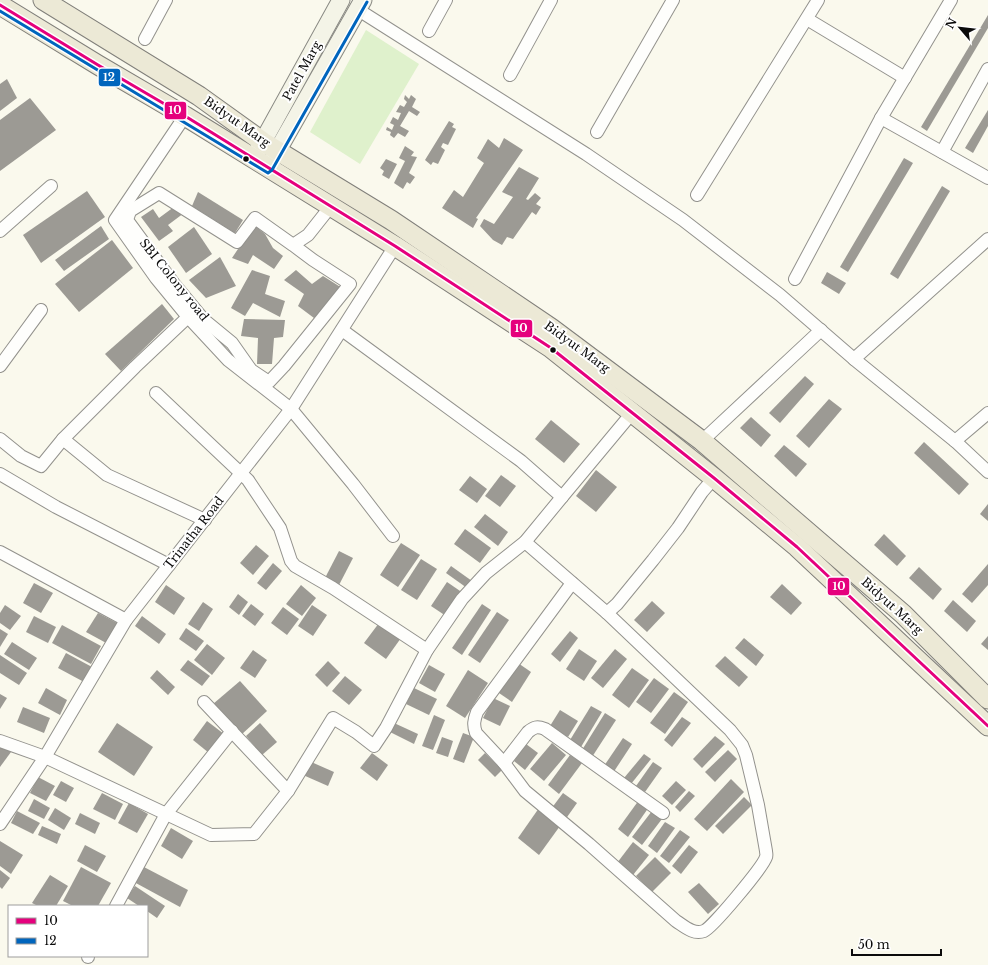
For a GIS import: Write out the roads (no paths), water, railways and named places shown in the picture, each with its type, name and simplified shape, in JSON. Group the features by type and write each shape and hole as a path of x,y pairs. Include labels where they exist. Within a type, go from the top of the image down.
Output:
{"main road":[{"name":"Bidyut Marg","path":"43,0 199,96 270,146 391,220 551,328 702,441 903,614 988,699"},
{"name":"Bidyut Marg","path":"0,5 331,206 551,348 714,478 797,547 988,726"},
{"path":"887,631 903,614"}],"street":[{"path":"145,39 166,0"},
{"name":"Patel Marg","path":"270,146 341,0"},
{"path":"429,30 446,0"},
{"path":"510,75 551,0"},
{"path":"597,132 673,0"},
{"path":"697,195 818,0"},
{"path":"794,278 881,118 952,0"},
{"name":"Patel Marg","path":"260,163 360,5"},
{"path":"360,5 683,220 780,295 854,359 955,441 988,472"},
{"path":"807,19 905,78"},
{"path":"942,152 988,69"},
{"path":"185,116 115,220 156,278 188,317 228,360 291,409 354,484 393,536"},
{"path":"881,118 988,178"},
{"path":"0,231 51,186"},
{"name":"SBI Colony road","path":"159,193 237,242 255,218 293,245 350,284 284,366 269,382 251,370 232,343 204,320 174,284 128,220 130,212 159,193"},
{"path":"293,245 308,235 331,206"},
{"path":"854,359 988,239"},
{"name":"Trinatha Road","path":"0,824 45,757 126,620 291,409 395,246"},
{"path":"0,366 41,310"},
{"path":"0,439 21,456 41,466 63,439 135,367 188,317"},
{"path":"342,330 521,460 562,497"},
{"path":"702,441 821,330"},
{"path":"156,393 248,480 280,528 290,561 295,566 366,609 427,650"},
{"path":"0,741 45,757 210,835 254,834 288,791 333,718 356,732 374,746 386,728 427,650 462,599 486,574 525,542 632,413"},
{"path":"955,441 988,413"},
{"path":"63,439 107,475 205,520"},
{"path":"0,474 62,510 169,565"},
{"path":"607,612 617,604 653,560 678,528 702,492 714,478"},
{"path":"525,542 572,582 607,612 730,730 742,745 746,755 754,790 766,857 736,897 705,931 692,931 676,921 589,844 525,791 504,763 476,733 474,720 478,712 572,582"},
{"path":"0,552 126,620"},
{"path":"204,702 288,791"},
{"path":"504,763 528,732 533,728 538,727 545,729 663,813"},
{"path":"117,905 166,814 232,731"}]}
